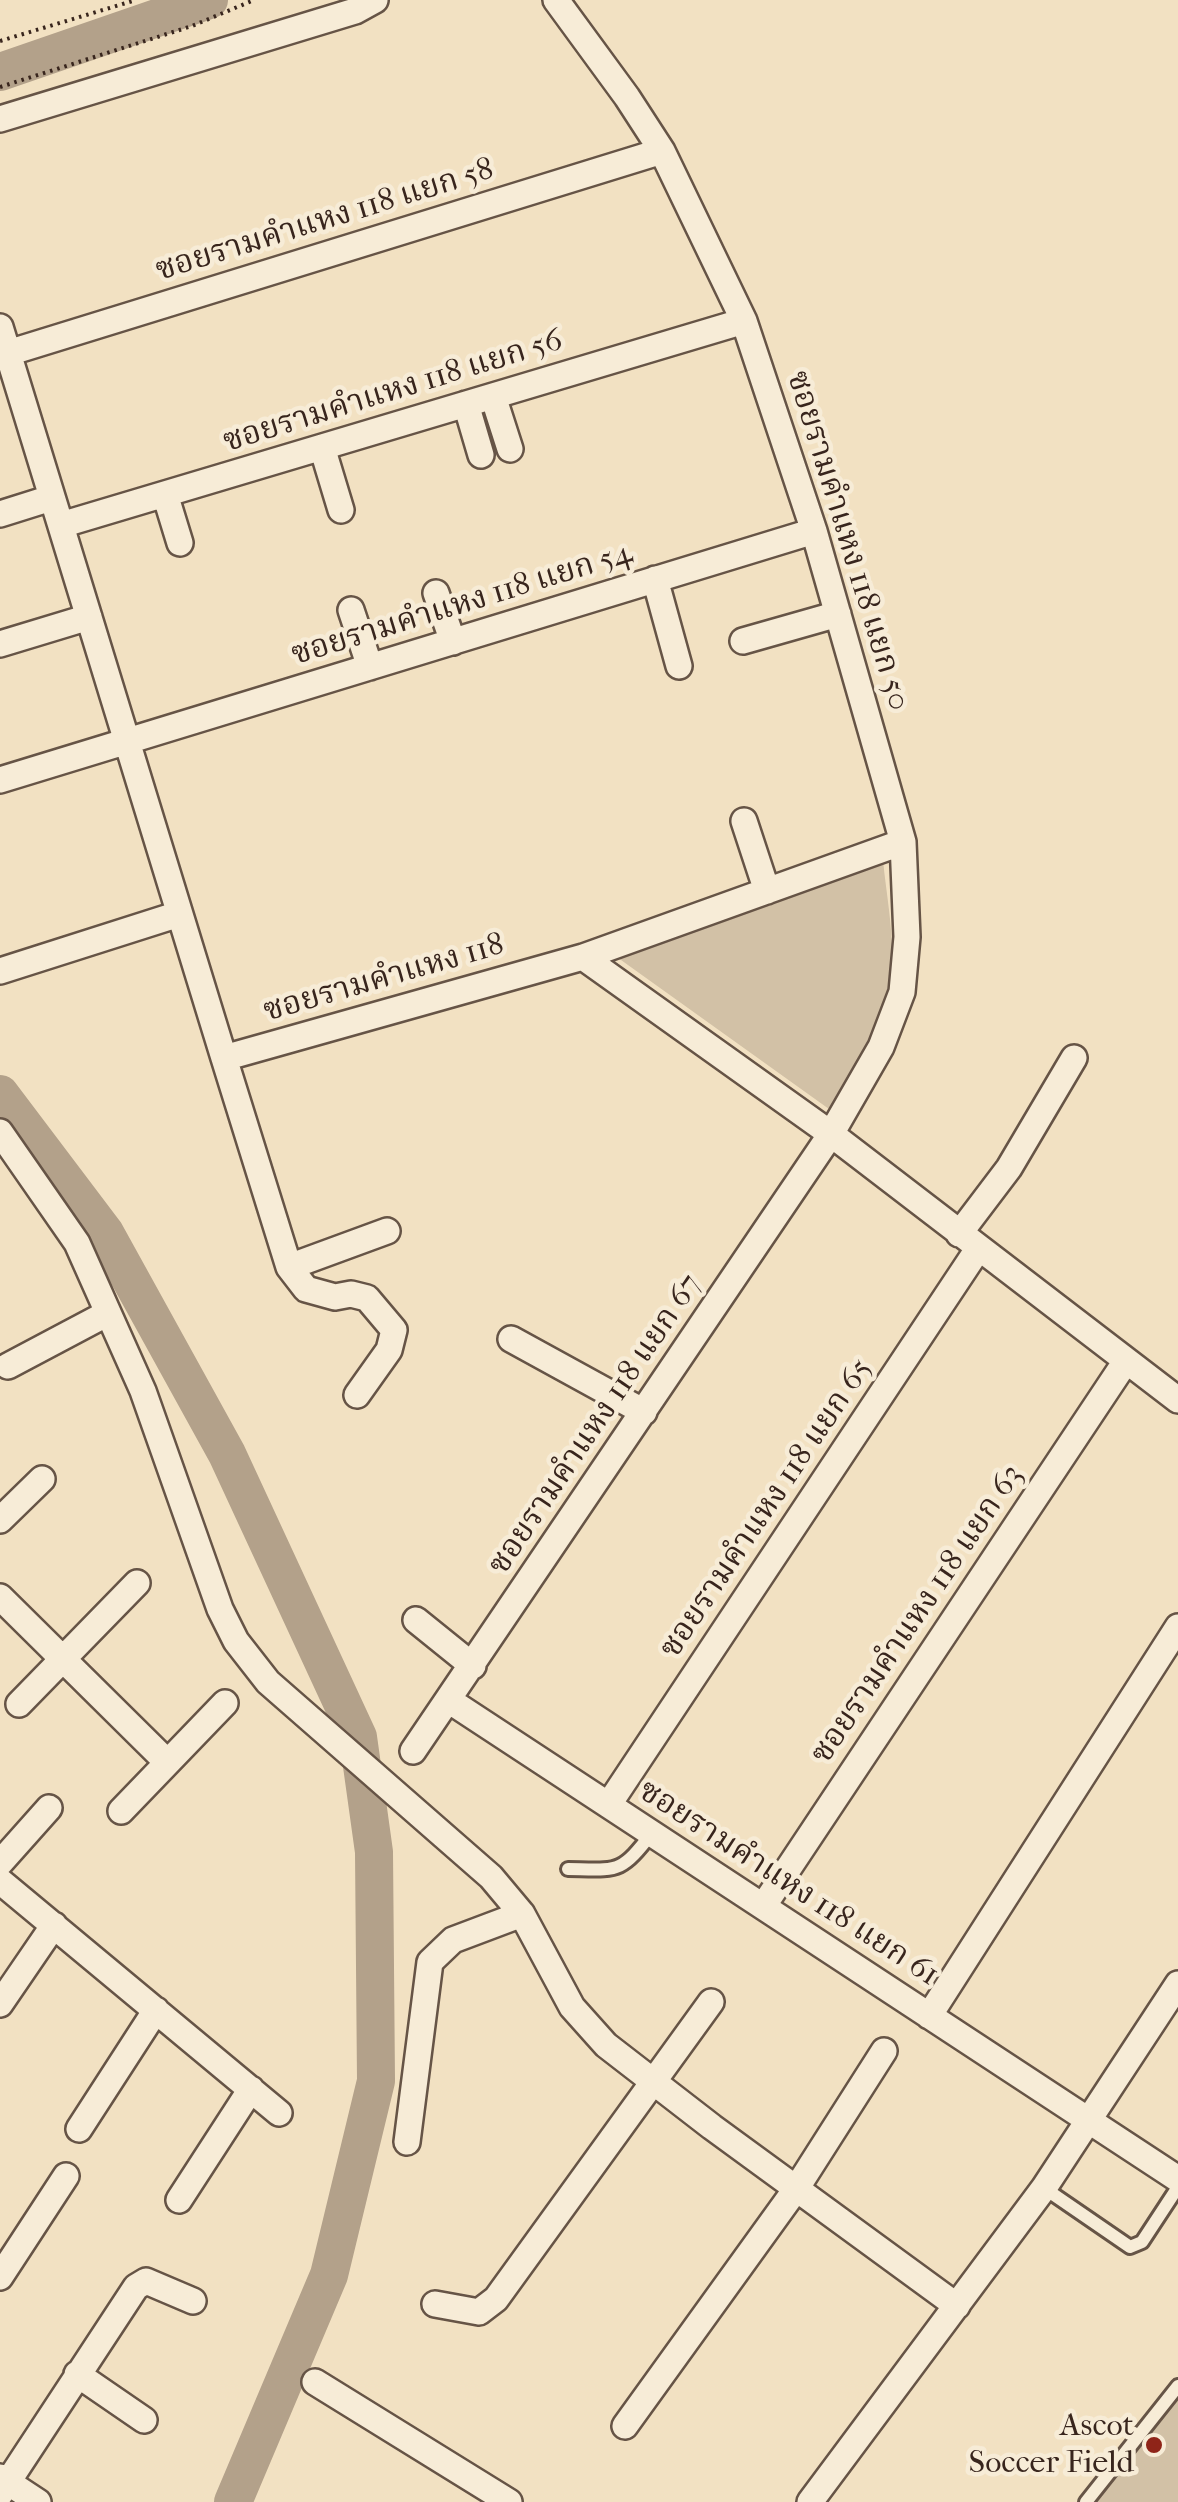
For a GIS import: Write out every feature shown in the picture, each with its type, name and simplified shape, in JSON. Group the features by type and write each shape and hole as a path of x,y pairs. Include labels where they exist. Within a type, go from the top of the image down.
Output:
{"street":[{"path":"0,119 354,11 376,0"},
{"name":"ซอยรามคำแหง 118 แยก 50","path":"556,0 662,151 744,321 814,531 904,842 907,937 902,992 881,1046 831,1134"},
{"name":"ซอยรามคำแหง 118 แยก 58","path":"8,353 662,151"},
{"name":"ซอยรามคำแหง 118 แยก 56","path":"61,525 744,321"},
{"path":"0,327 8,353 8,391 61,525 288,1267 306,1289 335,1298 351,1294 367,1298 394,1330 389,1350 357,1395"},
{"path":"493,396 510,448"},
{"path":"466,404 481,455"},
{"path":"322,447 341,510"},
{"path":"165,494 180,543"},
{"path":"0,514 52,498"},
{"name":"ซอยรามคำแหง 118 แยก 54","path":"0,780 814,531"},
{"path":"655,580 679,666"},
{"path":"436,593 453,642"},
{"path":"351,610 370,667"},
{"path":"743,641 838,614"},
{"path":"0,644 89,617"},
{"path":"744,822 768,891"},
{"name":"ซอยรามคำแหง 118","path":"224,1058 583,957 904,842"},
{"path":"0,971 179,914"},
{"path":"583,957 831,1134 1178,1400"},
{"name":"ซอยรามคำแหง 118 แยก 65","path":"609,1804 968,1242 1074,1058"},
{"name":"ซอยรามคำแหง 118 แยก 67","path":"413,1751 831,1134"},
{"path":"4,1146 76,1242 143,1391 220,1609 236,1641 268,1682 491,1877 522,1914 572,2007 606,2045 958,2306"},
{"path":"288,1267 387,1231"},
{"path":"8,1366 108,1313"},
{"path":"512,1339 644,1412"},
{"name":"ซอยรามคำแหง 118 แยก 63","path":"764,1905 1126,1361"},
{"path":"0,1520 42,1479"},
{"path":"19,1704 137,1583"},
{"path":"0,1597 166,1761"},
{"path":"416,1620 474,1666"},
{"path":"929,2016 1178,1626"},
{"name":"ซอยรามคำแหง 118 แยก 61","path":"450,1701 1178,2178"},
{"path":"121,1811 226,1704"},
{"path":"0,1862 49,1808"},
{"path":"0,1881 279,2113"},
{"path":"407,2142 430,1962 453,1940 522,1914"},
{"path":"0,2004 54,1925"},
{"path":"810,2502 1044,2188 1178,1984"},
{"path":"435,2304 470,2312 486,2309 655,2084 711,2002"},
{"path":"79,2129 156,2010"},
{"path":"625,2426 796,2189 884,2051"},
{"path":"180,2200 251,2090"},
{"path":"0,2277 66,2176"},
{"path":"38,2502 3,2485 140,2283 154,2283 192,2301"},
{"path":"78,2374 144,2420"},
{"path":"315,2382 509,2502"}],"lane":[{"path":"568,1869 618,1869 632,1859 652,1832"},
{"path":"1044,2188 1130,2246 1142,2242 1178,2186"},
{"path":"1086,2502 1178,2386"}],"path":[{"path":"0,42 136,0"},
{"path":"0,87 192,26 254,0"}],"shaded area":[{"path":"883,860 892,960 886,998 871,1038 829,1109 614,955"},
{"name":"Ascot Soccer Field","path":"1178,2387 1178,2502 1085,2502"}],"waterway":[{"path":"0,72 209,0"},
{"path":"0,1094 105,1233 227,1454 358,1737 374,1852 376,2081 329,2275 233,2502"}],"place":[{"name":"Ascot Soccer Field","path":"1154,2445"}]}
